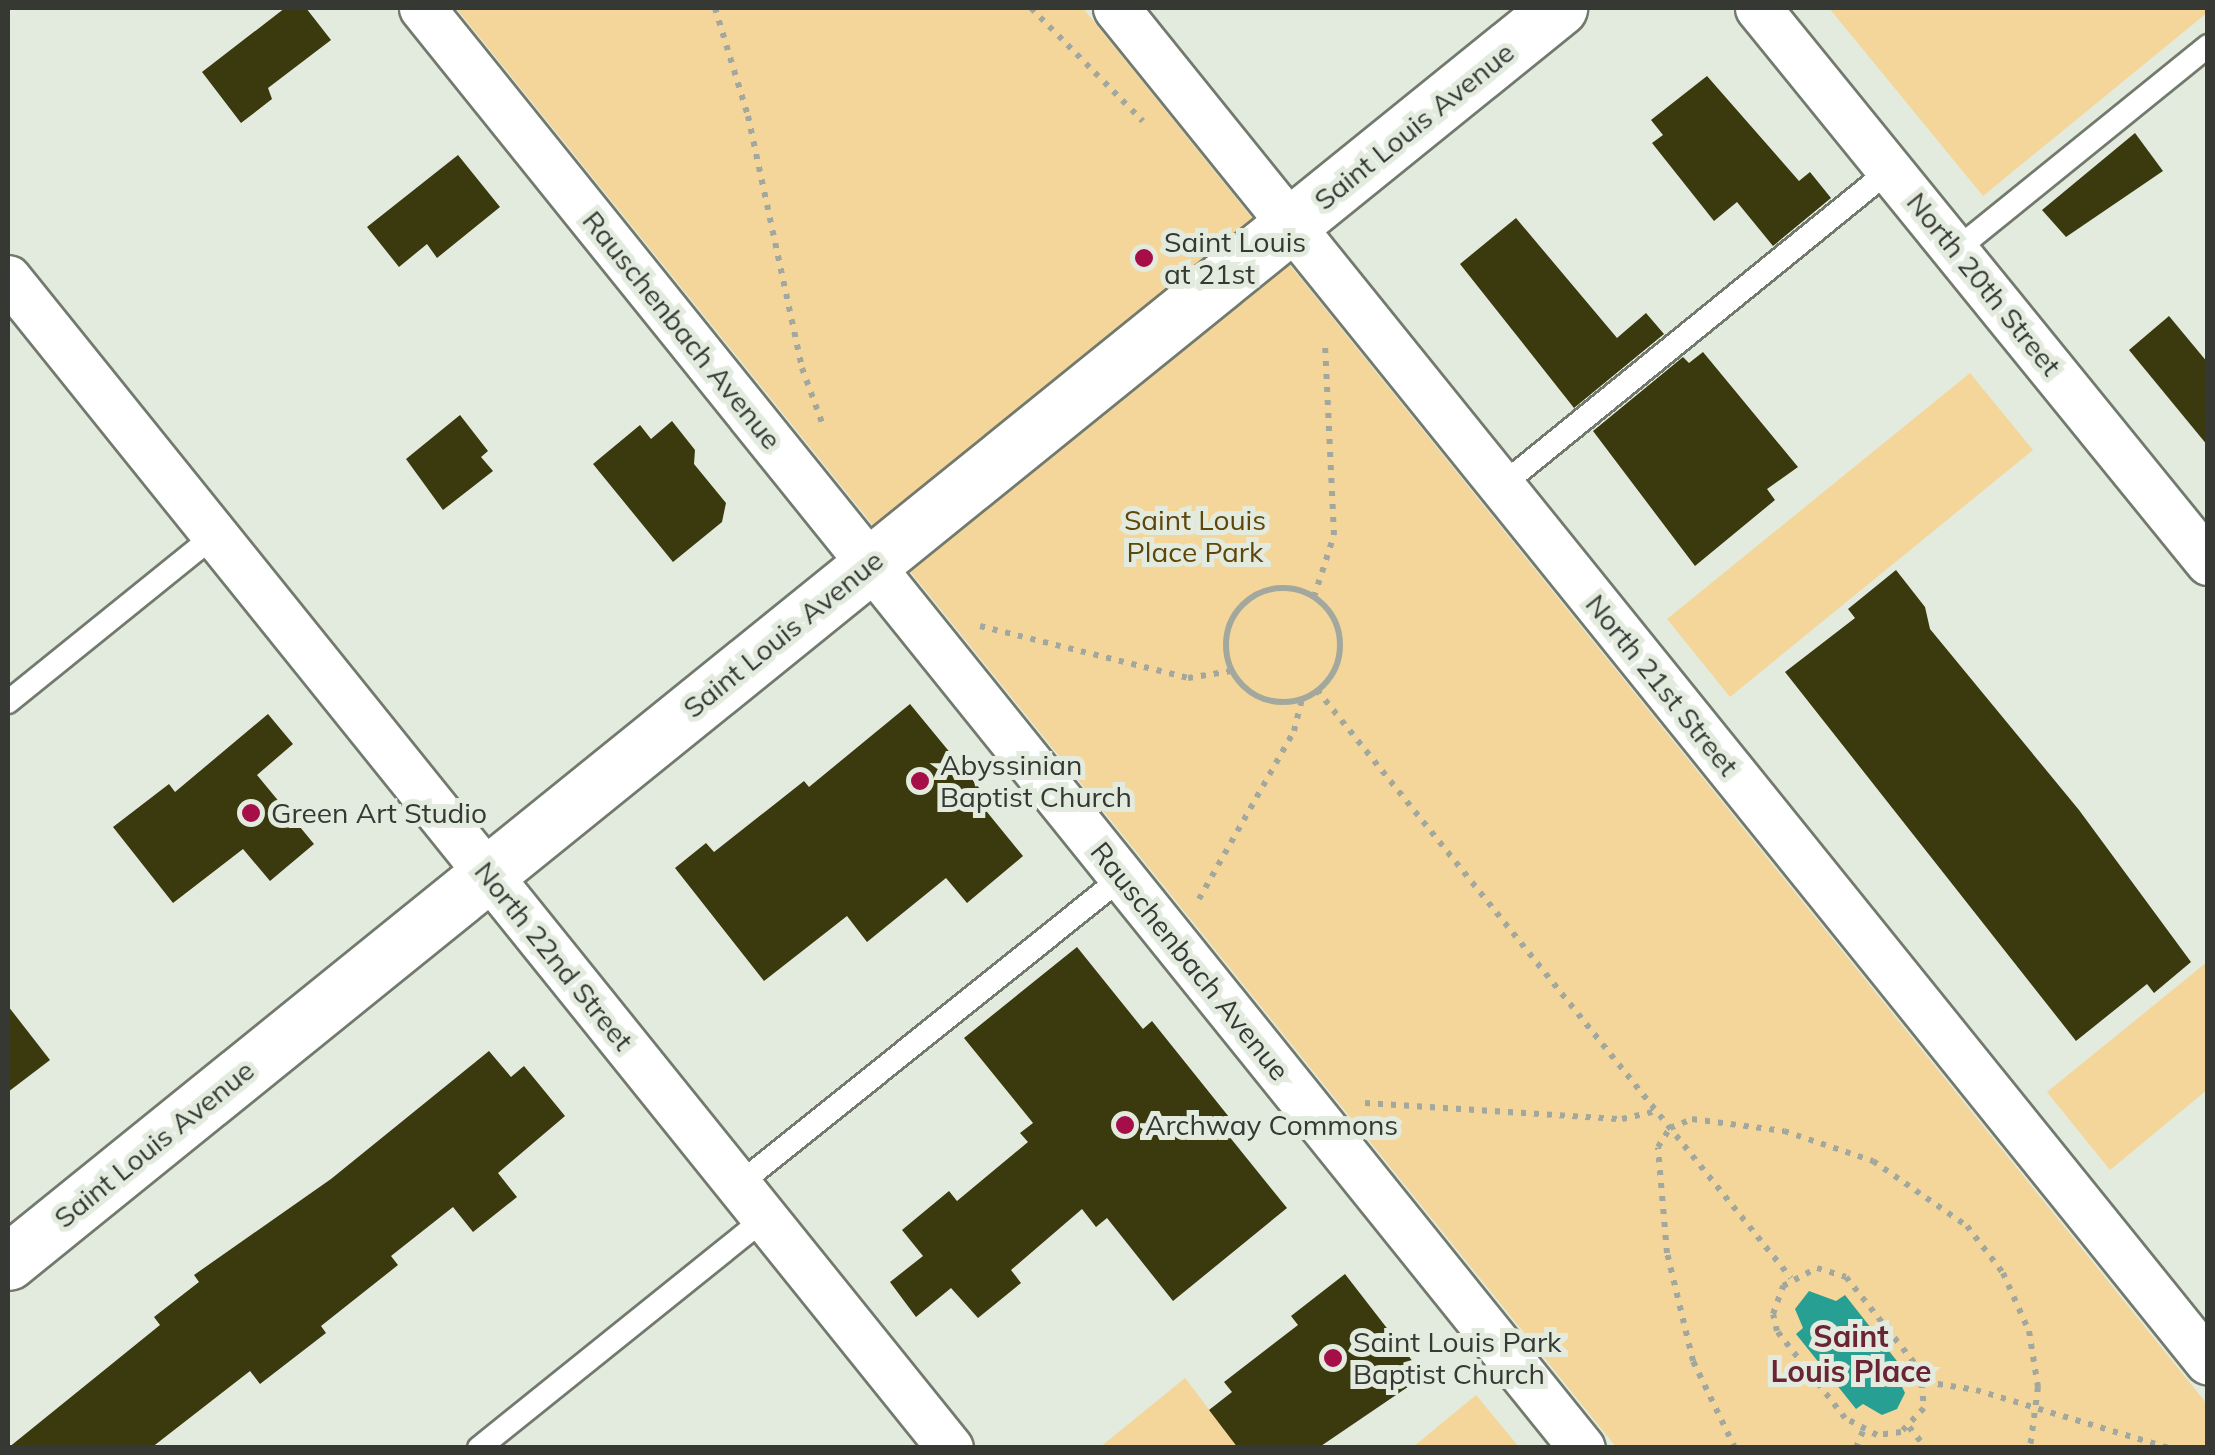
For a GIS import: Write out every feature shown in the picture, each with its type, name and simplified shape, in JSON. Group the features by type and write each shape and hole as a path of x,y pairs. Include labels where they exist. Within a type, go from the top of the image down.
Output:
{"street":[{"name":"Rauschenbach Avenue","path":"422,8 1582,1448"},
{"name":"North 21st Street","path":"1116,8 2208,1362"},
{"name":"Saint Louis Avenue","path":"8,1262 1560,8"},
{"name":"North 20th Street","path":"1758,8 2205,553"},
{"name":"North 22nd Street","path":"8,278 950,1448"}],"lane":[{"path":"1956,250 2208,46"},
{"path":"1501,486 1891,169"},
{"path":"8,702 215,535"},
{"path":"480,1448 752,1201 1122,877"}],"path":[{"path":"715,8 748,116 802,368 830,443"},
{"path":"1032,8 1146,126"},
{"path":"1314,597 1334,535 1322,326"},
{"path":"1280,588 1314,597 1328,610 1340,642 1338,660 1318,690 1302,699 1268,700 1232,671 1227,632 1246,602 1280,588"},
{"path":"973,625 1188,678 1232,671"},
{"path":"1318,690 1791,1278"},
{"path":"1199,908 1207,881 1294,731 1302,699"},
{"path":"1350,1098 1622,1119 1657,1112"},
{"path":"1734,1448 1693,1362 1667,1253 1658,1147 1670,1128 1692,1119 1720,1119 1784,1131 1873,1161 1942,1204 1986,1248 2020,1305 2036,1361 2038,1407 2030,1448"},
{"path":"1926,1382 1924,1408 1909,1427 1891,1435 1864,1431 1845,1418 1777,1331 1776,1298 1791,1278 1817,1268 1846,1277 1926,1382 2038,1407 2169,1448"},
{"path":"1909,1427 1926,1448"},
{"path":"1856,1448 1864,1431"}],"green space":[{"name":"Saint Louis Place Park","path":"456,8 1083,8 2207,1404 2207,1447 1616,1447"},
{"path":"1829,8 2207,8 2208,12 1983,196"},
{"path":"1970,373 2033,450 1730,697 1667,619"},
{"path":"2207,962 2207,1090 2110,1170 2047,1092"},
{"path":"1185,1378 1238,1447 1099,1448"},
{"path":"1476,1395 1519,1447 1413,1447"}],"water":[{"path":"1809,1291 1836,1301 1845,1295 1904,1370 1897,1376 1905,1393 1897,1409 1882,1415 1863,1404 1856,1409 1796,1334 1803,1328 1795,1309"}],"building":[{"path":"285,8 306,8 331,40 268,88 272,99 241,123 202,72"},
{"path":"1707,76 1799,181 1810,172 1831,198 1773,246 1737,202 1714,221 1652,143 1663,135 1651,120"},
{"path":"2135,133 2163,171 2066,237 2042,210"},
{"path":"458,155 500,207 437,258 427,244 399,267 367,227"},
{"path":"1516,218 1617,338 1646,313 1664,334 1574,408 1460,264"},
{"path":"2169,316 2208,363 2208,446 2129,350"},
{"path":"1703,352 1798,467 1767,489 1775,500 1695,566 1593,431 1683,357 1689,363"},
{"path":"460,415 488,451 481,457 493,471 443,510 406,459"},
{"path":"672,421 695,450 694,464 726,503 722,522 673,562 593,464 640,425 651,439"},
{"path":"1896,570 1925,607 1930,629 2079,810 2191,962 2154,993 2147,984 2076,1041 1785,672 1855,618 1848,609"},
{"path":"910,704 994,806 987,812 1023,856 967,903 946,878 867,942 847,916 764,981 675,868 706,843 714,852 804,781 809,787"},
{"path":"268,714 293,744 257,775 314,844 270,881 243,849 173,903 113,827 169,784 175,792"},
{"name":"Archway Commons","path":"1077,947 1143,1029 1152,1021 1229,1117 1220,1125 1287,1208 1173,1301 1107,1218 1096,1227 1082,1209 1011,1270 1021,1283 978,1318 951,1288 916,1317 890,1282 923,1256 902,1230 949,1191 957,1201 1028,1142 1020,1133 1033,1123 964,1038"},
{"path":"8,1006 50,1060 8,1092"},
{"path":"489,1051 511,1077 524,1066 565,1116 498,1173 517,1197 473,1232 453,1207 391,1256 398,1265 321,1326 326,1333 260,1384 250,1371 151,1448 8,1448 160,1325 154,1317 199,1282 194,1275 331,1179"},
{"name":"Saint Louis Park Baptist Church","path":"1345,1274 1424,1376 1318,1448 1238,1448 1209,1410 1232,1392 1224,1382 1298,1325 1291,1316"}],"place":[{"name":"Saint Louis at 21st","path":"1144,258"},
{"name":"Abyssinian Baptist Church","path":"920,781"},
{"name":"Green Art Studio","path":"251,813"},
{"name":"Archway Commons","path":"1125,1125"},
{"name":"Saint Louis Park Baptist Church","path":"1333,1358"}],"district":[{"name":"Saint Louis Place","path":"1851,1353"}]}
